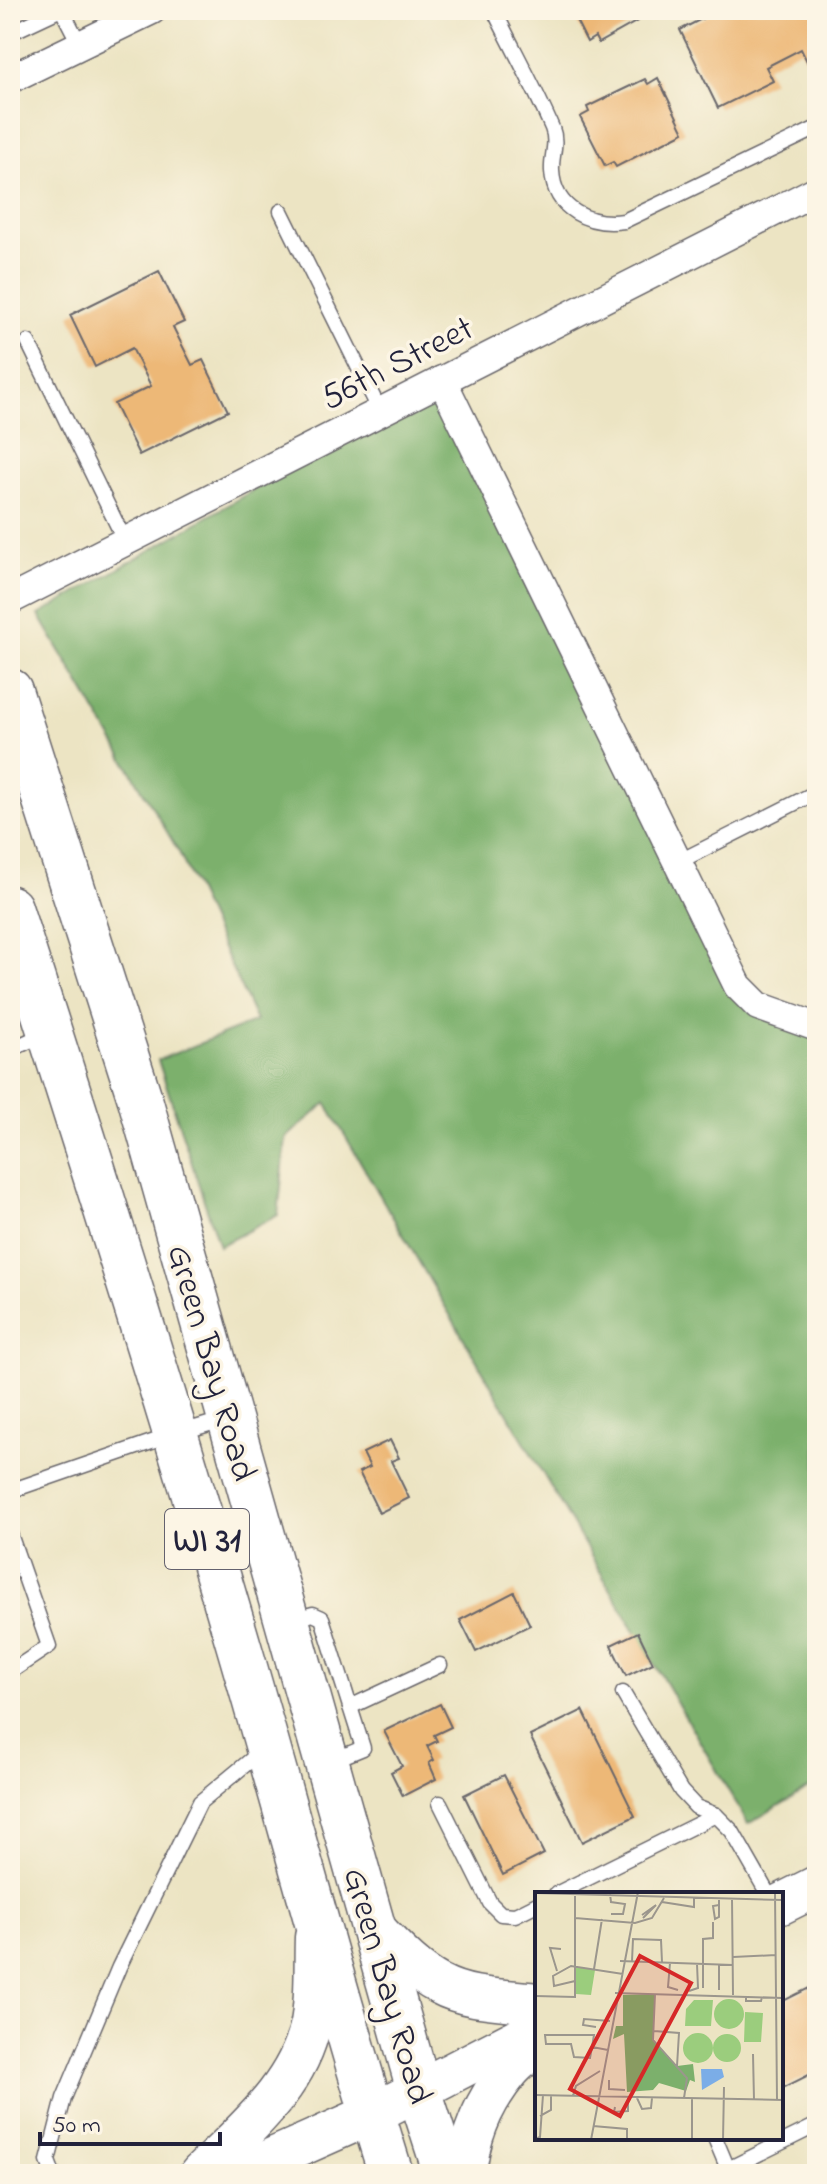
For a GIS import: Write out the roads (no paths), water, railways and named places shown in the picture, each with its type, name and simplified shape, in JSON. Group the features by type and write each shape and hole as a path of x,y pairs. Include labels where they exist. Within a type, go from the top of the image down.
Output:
{"main road":[{"name":"Green Bay Road","path":"10,691 140,1099 419,2090 446,2174"},
{"name":"Green Bay Road","path":"10,908 128,1277 391,2174"}],"street":[{"path":"10,79 152,10"},
{"name":"56th Street","path":"10,600 817,190"},
{"path":"442,380 738,986 758,1006 817,1027"},
{"path":"200,2174 261,2113 288,2080 303,2051 312,2021 316,1921"},
{"path":"373,1927 411,1965 439,1985 465,1994 535,2003"},
{"path":"237,2174 372,2114 535,2030"},
{"path":"466,2174 467,2155 482,2111 510,2070 535,2047"}],"lane":[{"path":"10,33 60,10 80,45"},
{"path":"494,10 555,136 552,172 558,194 574,213 590,220 609,223 624,221 817,128"},
{"path":"281,211 380,411"},
{"path":"28,342 125,541"},
{"path":"676,863 817,792"},
{"path":"10,1050 50,1031"},
{"path":"10,1491 230,1418"},
{"path":"10,1534 49,1646 10,1672"},
{"path":"287,1621 313,1614 322,1618 363,1748 327,1763"},
{"path":"350,1707 440,1665"},
{"path":"623,1693 681,1791 696,1807 716,1815 797,1896"},
{"path":"53,2174 48,2161 64,2098 119,1967 200,1802 267,1746"},
{"path":"440,1803 490,1903 501,1914 515,1915 535,1905"},
{"path":"560,1892 716,1815"},
{"path":"716,2140 729,2172 817,2125"}]}
